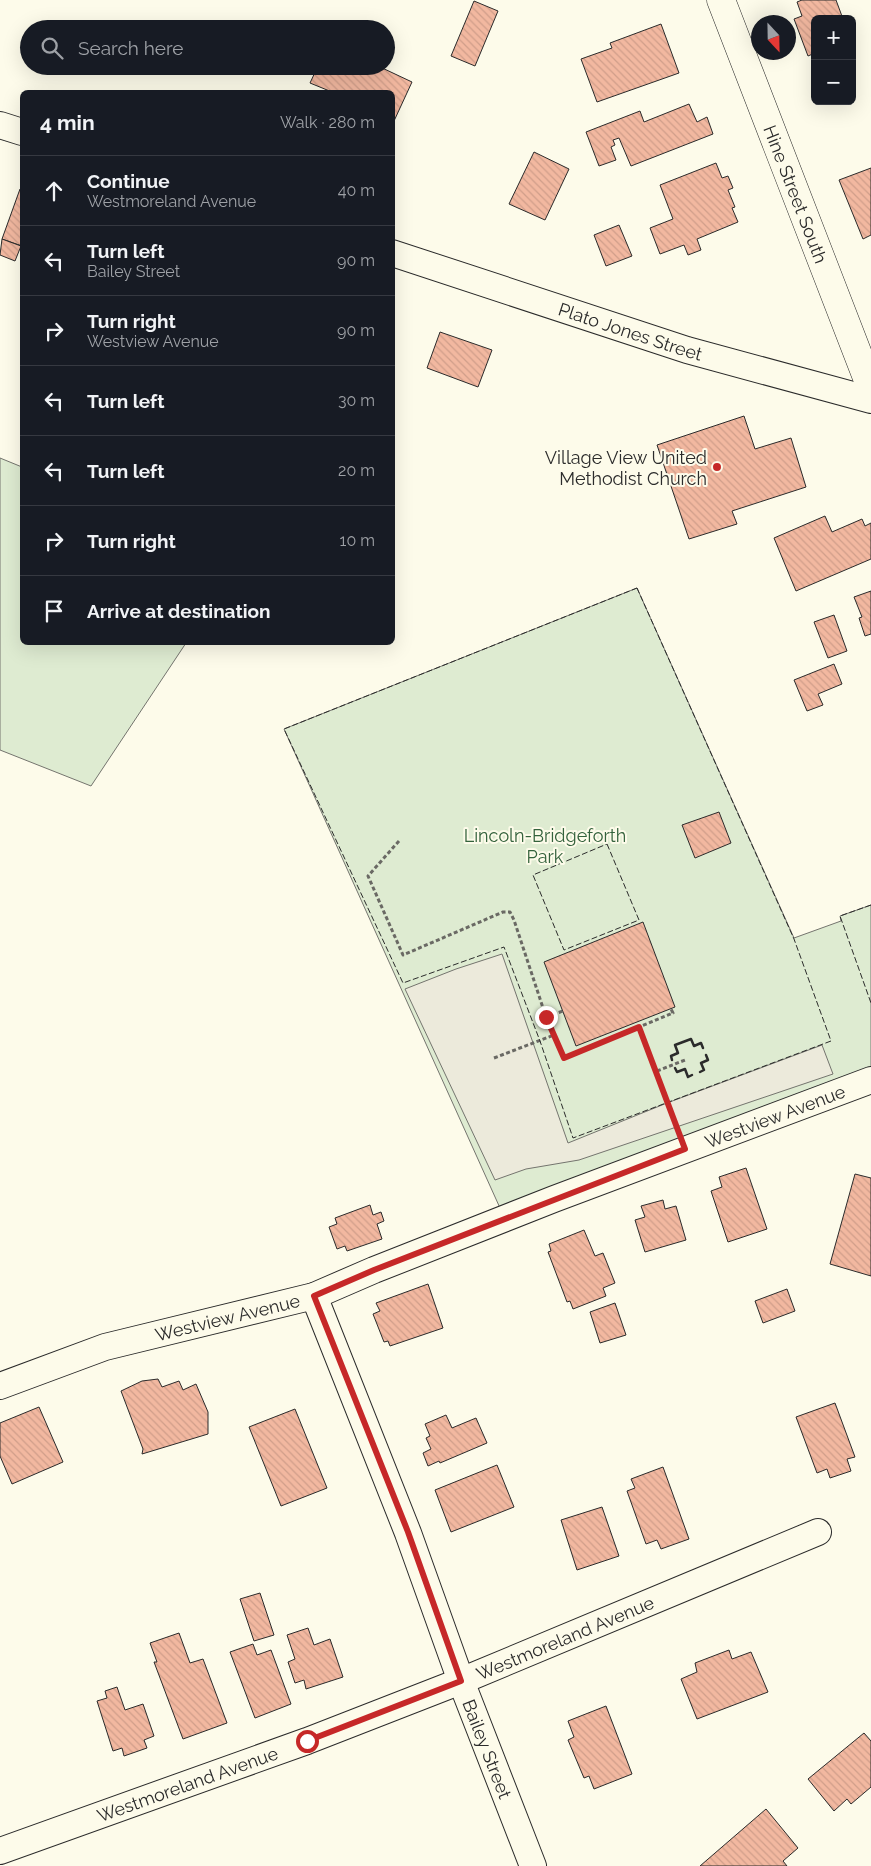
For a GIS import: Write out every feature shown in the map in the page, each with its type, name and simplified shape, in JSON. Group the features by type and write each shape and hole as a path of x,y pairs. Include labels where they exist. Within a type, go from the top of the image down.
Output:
{"street":[{"name":"Hine Street South","path":"721,0 864,351 871,388"},
{"path":"0,125 20,131"},
{"name":"Plato Jones Street","path":"395,254 686,350 871,400"},
{"name":"Westview Avenue","path":"4,1381 105,1347 314,1296 374,1270 685,1149 871,1080"},
{"name":"Bailey Street","path":"314,1296 408,1532 461,1681 533,1866"},
{"name":"Westmoreland Avenue","path":"0,1852 307,1741 461,1681 818,1532"}],"path":[{"path":"399,841 368,876 403,955 503,912 510,912 546,1017 564,1058 673,1013 671,1009"},
{"path":"546,1017 563,1011"},
{"path":"639,1027 685,1149"},
{"path":"494,1058 554,1035"},
{"path":"657,1071 685,1060"}],"green space":[{"path":"0,458 20,466 20,645 185,645 91,786 0,750"},
{"name":"Lincoln-Bridgeforth Park","path":"637,588 794,938 841,921 840,916 871,905 871,1069 500,1208 284,729"}],"shaded area":[{"path":"502,954 568,1143 667,1103 822,1045 833,1074 579,1160 526,1169 495,1180 405,989 456,969"}],"building":[{"path":"802,0 836,0 842,15 811,15 811,55 808,56 796,24 796,18 802,16 797,2"},
{"path":"474,1 498,11 475,66 451,56"},
{"path":"661,24 679,73 597,102 581,59 612,48 610,43"},
{"path":"395,74 412,82 395,119 395,90 327,90 310,83 314,75"},
{"path":"689,104 697,122 707,117 713,134 631,166 619,138 613,140 615,145 611,147 616,160 599,166 586,132 640,111 644,122"},
{"path":"534,152 569,169 545,220 509,204"},
{"path":"716,163 722,178 728,176 733,188 728,190 735,207 732,208 738,222 697,239 701,250 688,255 684,245 660,254 650,228 673,219 660,185"},
{"path":"871,168 871,235 863,239 839,180"},
{"path":"20,189 20,245 2,239"},
{"path":"619,225 632,256 606,266 594,235"},
{"path":"2,239 20,246 15,261 0,255"},
{"path":"440,332 492,350 478,387 427,368"},
{"path":"744,416 755,449 791,438 806,487 732,511 737,524 689,539 657,445"},
{"path":"825,516 832,532 862,519 865,526 871,523 871,559 796,591 774,538"},
{"path":"871,591 871,634 865,636 859,618 862,617 854,597"},
{"path":"834,615 847,651 828,658 814,622"},
{"path":"834,664 842,684 818,694 823,705 807,711 794,680"},
{"path":"719,812 731,843 695,858 682,825"},
{"path":"643,922 675,1007 576,1046 544,962"},
{"path":"746,1168 767,1229 728,1242 711,1191 722,1187 719,1177"},
{"path":"855,1174 871,1178 871,1276 830,1264"},
{"path":"663,1200 665,1209 676,1206 686,1240 645,1252 635,1220 645,1217 641,1206"},
{"path":"370,1205 373,1215 381,1212 384,1221 377,1224 382,1239 347,1251 345,1246 337,1249 329,1227 337,1224 335,1218"},
{"path":"584,1230 595,1256 603,1253 615,1283 603,1288 606,1296 573,1309 570,1301 567,1302 548,1252 551,1251 549,1244"},
{"path":"428,1284 443,1328 390,1346 388,1341 384,1342 373,1314 380,1311 376,1303"},
{"path":"787,1289 795,1311 763,1323 755,1301"},
{"path":"615,1303 626,1335 600,1343 590,1312"},
{"path":"158,1379 162,1387 179,1381 183,1390 196,1384 208,1412 208,1434 142,1454 143,1449 121,1391 142,1381"},
{"path":"835,1403 855,1457 847,1459 851,1471 830,1478 827,1469 817,1473 796,1417"},
{"path":"39,1407 63,1462 12,1484 0,1456 0,1423"},
{"path":"295,1409 327,1488 281,1506 249,1427"},
{"path":"446,1415 452,1428 476,1418 487,1443 440,1463 439,1461 428,1466 423,1453 431,1449 426,1438 430,1436 425,1424"},
{"path":"497,1465 514,1507 451,1532 435,1490"},
{"path":"663,1467 689,1539 661,1549 657,1540 646,1544 627,1491 635,1488 631,1479"},
{"path":"602,1507 619,1556 577,1570 561,1520"},
{"path":"260,1593 274,1635 254,1641 240,1599"},
{"path":"308,1628 314,1645 330,1639 343,1677 306,1689 304,1680 295,1683 288,1662 295,1659 287,1635"},
{"path":"179,1633 190,1663 203,1659 227,1723 183,1739 154,1662 157,1662 150,1643"},
{"path":"253,1644 257,1655 271,1650 291,1704 255,1718 230,1652"},
{"path":"729,1650 732,1659 751,1652 768,1692 697,1719 681,1679 697,1672 695,1663"},
{"path":"117,1687 125,1710 143,1704 154,1736 144,1740 147,1748 124,1756 122,1748 113,1751 97,1701 107,1698 105,1691"},
{"path":"606,1706 632,1774 594,1789 589,1776 584,1778 568,1740 574,1737 568,1721"},
{"path":"864,1733 871,1741 871,1787 851,1804 847,1799 834,1811 808,1779"},
{"path":"766,1809 798,1848 783,1861 787,1866 700,1866"}],"fence":[{"path":"637,588 794,939 831,1041 573,1138 540,1041 504,947 403,983 284,729 637,588"},
{"path":"607,844 639,920 564,950 533,875 607,844"},
{"path":"871,905 840,916 871,1003"}],"wall":[{"path":"672,1060 671,1056 678,1053 675,1045 691,1039 694,1046 701,1043 703,1048"},
{"path":"700,1072 704,1070 701,1063 708,1060 706,1055"},
{"path":"675,1068 677,1072 685,1069 688,1077 692,1075"}],"place":[{"name":"Village View United Methodist Church","path":"717,467"}],"route":[{"path":"307,1741 461,1681 408,1532 314,1296 374,1270 685,1149 639,1027 564,1058 546,1017"}]}
